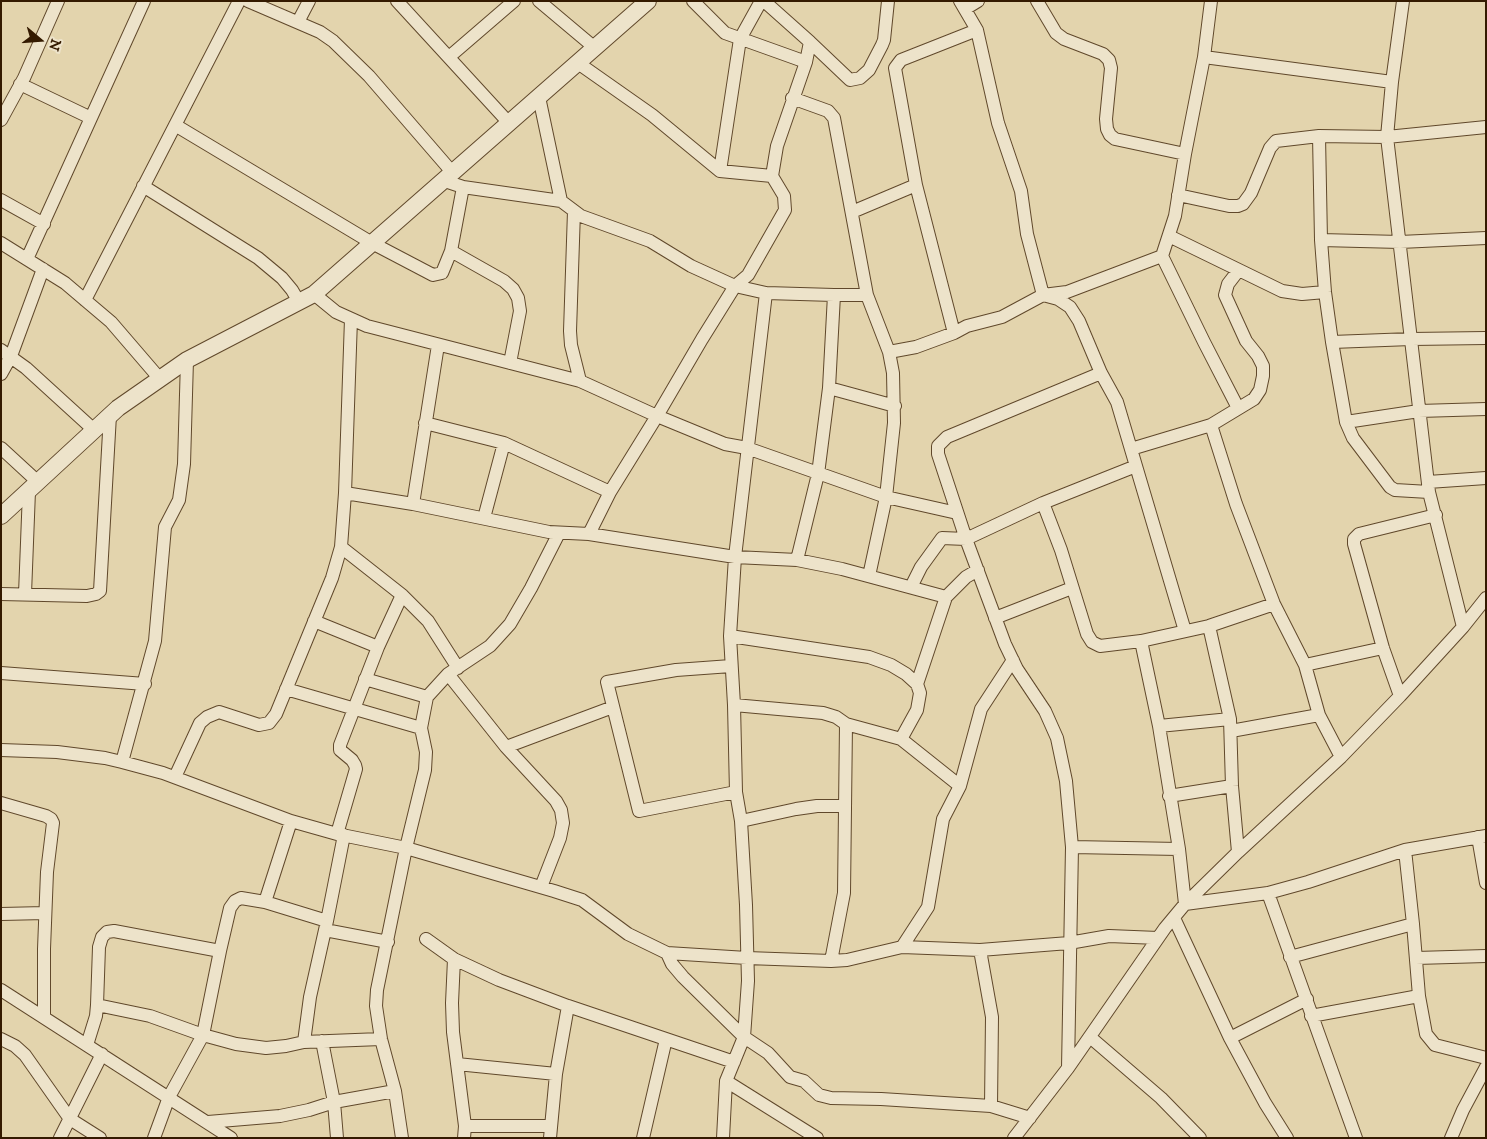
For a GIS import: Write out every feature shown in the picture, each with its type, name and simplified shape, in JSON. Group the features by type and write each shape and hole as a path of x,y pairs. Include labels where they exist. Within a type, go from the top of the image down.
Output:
{"street":[{"path":"1,120 5,103 20,84 58,1"},
{"path":"27,259 144,1"},
{"path":"85,300 239,1"},
{"path":"248,1 320,32 339,47 369,76 447,176 464,187 561,201 591,221 650,241 690,266 735,286 766,292 834,295 868,294"},
{"path":"298,22 309,1"},
{"path":"397,1 509,123"},
{"path":"449,57 514,1"},
{"path":"539,1 595,48"},
{"path":"617,29 659,1"},
{"path":"693,1 724,33 806,62"},
{"path":"720,171 740,39 762,1 810,42 850,80 860,78 869,70 882,46 888,1"},
{"path":"978,1 962,5 977,30 998,123 1020,191 1027,234 1043,295"},
{"path":"1037,1 1056,34 1103,54 1109,60 1111,68 1106,119 1110,135 1115,139 1185,154"},
{"path":"1211,1 1204,57 1178,196 1169,236 1162,256 1238,408"},
{"path":"1403,1 1392,82 1388,136 1429,487 1462,627"},
{"path":"1,516 118,408 187,360 306,298 372,243 617,29 643,4"},
{"path":"954,334 916,185 895,68 901,60 977,30"},
{"path":"589,534 610,492 735,286 748,275 785,210 784,196 772,176 778,146 792,98 806,62 810,42"},
{"path":"1204,57 1392,82"},
{"path":"578,63 652,115 720,171 772,176"},
{"path":"20,84 91,118"},
{"path":"539,97 561,201"},
{"path":"792,98 828,111 834,118 838,128 868,294 889,352 893,373 895,406 886,497 869,576"},
{"path":"175,125 372,243 433,274 442,273 451,251 464,187"},
{"path":"1178,196 1238,206 1243,204 1251,193 1270,148 1276,141 1319,136 1388,136 1486,128"},
{"path":"1319,136 1321,240 1325,292 1346,422 1353,438 1390,488 1396,490 1486,478"},
{"path":"852,212 916,185"},
{"path":"143,186 258,258 282,278 292,290 367,326 580,381 725,444 747,448 886,497 957,513"},
{"path":"1,200 44,224"},
{"path":"574,211 570,331 571,345 580,381"},
{"path":"1169,236 1282,291 1293,294 1325,292"},
{"path":"1321,240 1400,242 1486,238"},
{"path":"1,243 65,283 111,322 160,378"},
{"path":"451,251 504,281 513,289 518,298 520,311 510,363"},
{"path":"889,352 916,347 954,334 966,326 1002,317 1043,295 1067,292 1162,256"},
{"path":"1,374 6,353 43,269"},
{"path":"1131,449 1211,425 1254,399 1260,390 1263,376 1262,366 1258,356 1246,341 1224,295 1228,284 1238,271"},
{"path":"723,1138 726,1081 744,1037 748,981 740,820 736,792 730,636 747,448 766,292"},
{"path":"797,560 818,474 829,388 834,295"},
{"path":"1043,295 1058,300 1070,307 1079,321 1101,373 1117,402 1185,631"},
{"path":"175,778 200,724 207,717 219,712 259,725 269,723 276,714 332,578 341,547 351,319"},
{"path":"1332,342 1486,338"},
{"path":"413,504 438,345"},
{"path":"6,353 26,368 94,430"},
{"path":"122,762 156,641 165,527 178,500 184,464 187,360"},
{"path":"1068,1068 1072,847 1066,780 1057,738 1045,711 1013,660 995,618 957,513 938,454 938,446 956,433 1101,373"},
{"path":"829,388 895,406"},
{"path":"1346,422 1419,411 1486,409"},
{"path":"1,594 88,596 100,591 110,415"},
{"path":"425,423 504,443 610,492"},
{"path":"1211,425 1236,504 1274,604 1305,665 1319,715 1341,757"},
{"path":"484,518 504,443"},
{"path":"1,448 33,486 25,594"},
{"path":"910,587 921,566 942,538 966,539 1043,503 1136,466"},
{"path":"344,492 559,533 589,534 736,557 797,560 842,569 946,596"},
{"path":"1043,503 1061,550 1087,634 1092,642 1100,646 1141,641 1209,626 1274,604"},
{"path":"1400,696 1383,648 1354,539 1359,534 1436,515"},
{"path":"402,1138 395,1091 381,1039 376,998 406,848 426,770 426,752 421,728 427,697 453,671 490,646 510,624 559,533"},
{"path":"341,547 402,595 428,621 453,671 506,746 561,810 563,823 560,838 541,887"},
{"path":"917,684 946,596 966,577 978,570"},
{"path":"995,618 1072,588"},
{"path":"304,1042 310,997 326,926 340,835 356,769 356,765 352,760 340,750 365,679 402,595"},
{"path":"1014,1138 1068,1068 1158,938 1185,904 1341,757 1400,696 1485,600"},
{"path":"314,621 378,647"},
{"path":"1209,626 1231,725 1232,786 1238,852"},
{"path":"730,636 869,657 906,674 917,684 920,693 917,710 901,739"},
{"path":"1141,641 1159,726 1179,849 1185,904"},
{"path":"1305,665 1383,648"},
{"path":"902,948 928,907 943,819 960,786 981,709 1013,660"},
{"path":"732,666 676,670 607,682 639,811 736,792"},
{"path":"1,673 145,684"},
{"path":"365,679 427,697"},
{"path":"286,689 421,728"},
{"path":"734,705 823,713 836,717 846,724 901,739 960,786"},
{"path":"506,746 614,707"},
{"path":"1159,726 1231,725 1319,715"},
{"path":"831,961 844,893 846,724"},
{"path":"1,750 57,752 122,762 175,778 291,821 340,835 406,848 541,887 582,900 628,934 667,953 831,961 847,960 902,948 980,950 1069,943 1109,936 1158,938"},
{"path":"1170,796 1232,786"},
{"path":"1,804 46,816 53,823 46,872 44,1017"},
{"path":"740,820 817,806 845,806"},
{"path":"265,902 291,821"},
{"path":"1185,904 1268,893 1405,850 1482,836 1486,883"},
{"path":"1072,847 1179,849"},
{"path":"1405,850 1419,996 1426,1034 1435,1044 1486,1058"},
{"path":"1268,893 1356,1138"},
{"path":"154,1138 169,1097 203,1035 230,908 235,901 241,898 265,902 326,926 388,942"},
{"path":"1,914 45,913"},
{"path":"1174,918 1230,1038 1255,1086 1287,1138"},
{"path":"1290,956 1413,924"},
{"path":"86,1045 96,1016 99,947 102,937 107,932 114,931 220,951"},
{"path":"426,939 454,960 499,980 568,1006 734,1062"},
{"path":"980,950 992,1017 991,1106"},
{"path":"667,953 672,964 683,977 744,1037 768,1053 790,1077 804,1081 819,1095 831,1098 882,1099 991,1106 1030,1118"},
{"path":"1416,958 1486,956"},
{"path":"454,960 452,1003 465,1132 550,1132 556,1074 568,1006"},
{"path":"2,992 231,1138"},
{"path":"1311,1016 1419,996"},
{"path":"1230,1038 1307,999"},
{"path":"97,1005 150,1016 203,1035 236,1044 266,1048 304,1042 381,1039"},
{"path":"1090,1037 1161,1098 1200,1138"},
{"path":"1,1039 16,1046 25,1055 70,1120 100,1138"},
{"path":"643,1138 666,1039"},
{"path":"322,1041 334,1102 337,1138"},
{"path":"60,1138 102,1054"},
{"path":"457,1064 556,1074"},
{"path":"1451,1138 1463,1110 1486,1067"},
{"path":"726,1081 817,1138"},
{"path":"208,1122 280,1116 334,1102 395,1091"}]}
